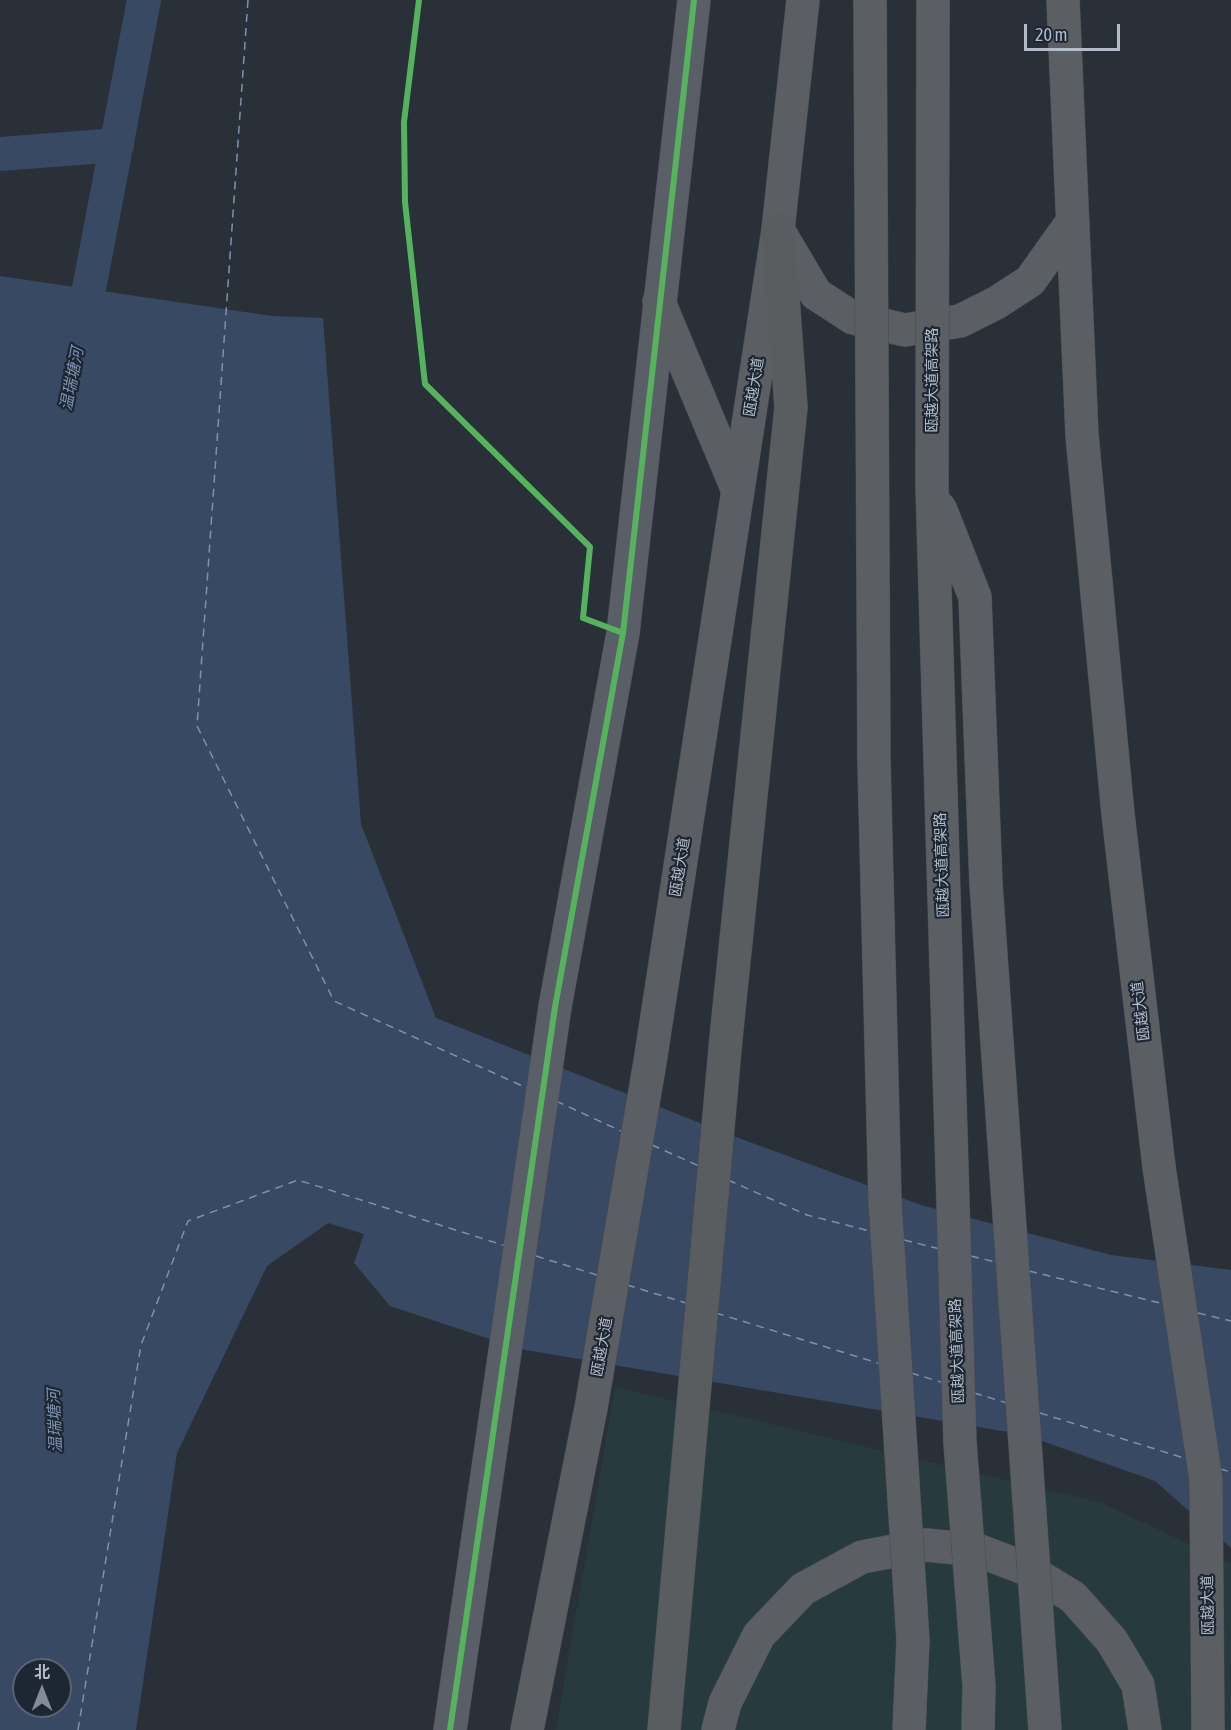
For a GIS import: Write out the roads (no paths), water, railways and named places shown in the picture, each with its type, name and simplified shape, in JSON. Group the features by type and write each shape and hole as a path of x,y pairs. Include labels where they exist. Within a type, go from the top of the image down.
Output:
{"highway":[{"name":"瓯越大道","path":"527,1730 591,1408 650,1062 778,230 803,0"},
{"path":"870,0 874,752 884,1130 899,1436 913,1640 909,1730"},
{"name":"瓯越大道高架路","path":"933,0 932,486 960,1431 979,1686 978,1730"},
{"name":"瓯越大道","path":"1063,0 1083,447 1118,814 1160,1167 1206,1480 1231,1606"},
{"path":"778,230 816,294 853,318 905,330 960,321 996,303 1030,281 1072,222"},
{"path":"664,1730 726,1038 791,407 778,230"},
{"path":"659,302 738,491"},
{"path":"932,486 975,597 986,884 1045,1730"},
{"name":"瓯越大道","path":"1206,1480 1208,1730"},
{"path":"718,1730 725,1703 759,1635 803,1589 862,1557 926,1545 977,1550 1027,1569 1073,1598 1112,1641 1138,1685 1145,1730"},
{"path":"894,1730 913,1640"}],"street":[{"path":"450,1730 555,1006 623,633 694,0"}],"water":[{"path":"0,276 272,316 323,318 361,824 436,1018 725,1133 921,1205 1111,1255 1231,1270 1231,1548 1155,1481 1025,1435 520,1349 390,1306 354,1263 364,1234 328,1223 267,1266 177,1453 136,1730 0,1730"}],"waterway":[{"name":"温瑞塘河","path":"80,336 144,0"},
{"path":"0,154 117,145"}]}
